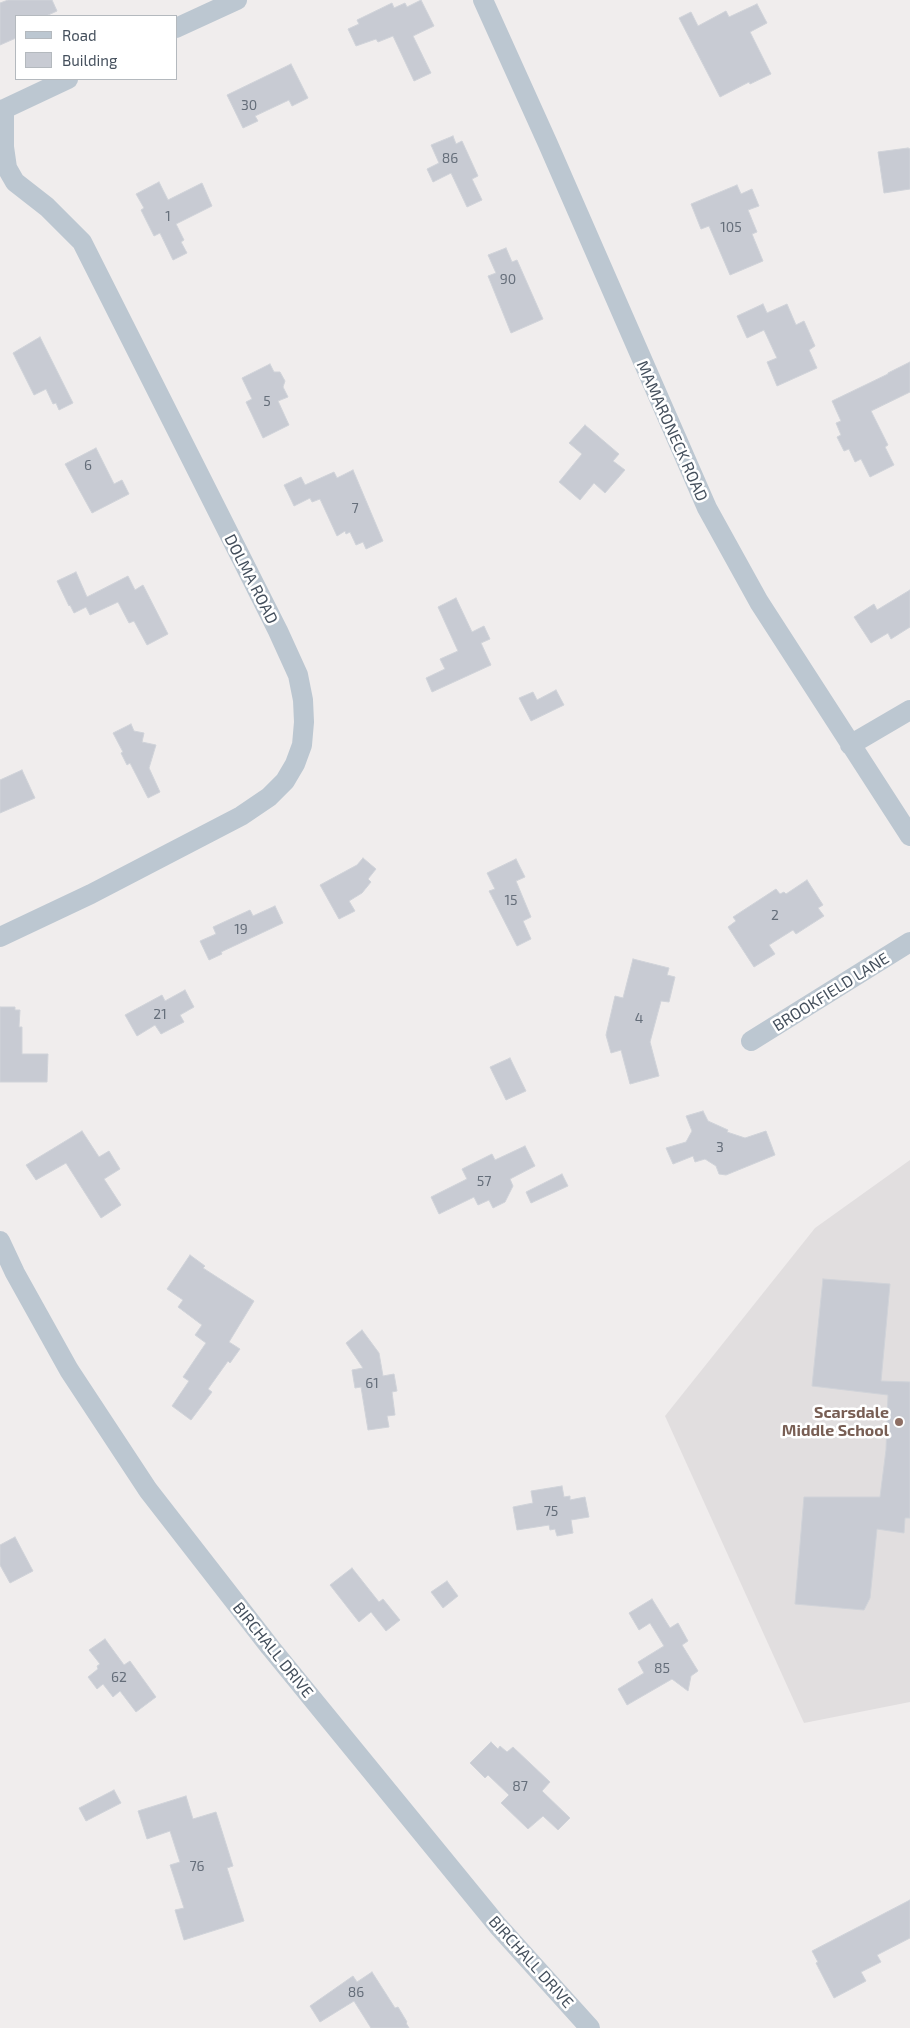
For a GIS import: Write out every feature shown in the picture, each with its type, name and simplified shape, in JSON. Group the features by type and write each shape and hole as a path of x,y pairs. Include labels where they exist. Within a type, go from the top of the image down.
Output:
{"street":[{"path":"178,27 237,0"},
{"name":"MAMARONECK ROAD","path":"483,0 707,508 759,602 910,836"},
{"path":"2,110 66,80"},
{"name":"DOLMA ROAD","path":"0,937 91,894 241,816 269,797 285,781 295,764 302,745 304,722 303,700 298,675 278,631 82,242 47,207 7,179 2,110"},
{"path":"850,744 910,710"},
{"name":"BROOKFIELD LANE","path":"751,1041 910,942"},
{"name":"BIRCHALL DRIVE","path":"0,1241 15,1274 69,1370 148,1490 270,1647 498,1926 590,2028"}],"shaded area":[{"name":"Scarsdale Middle School","path":"910,1160 910,1702 804,1723 665,1416 815,1228"}],"building":[{"path":"8,0 52,0 57,11 48,15 15,15 15,38 0,45 0,3"},
{"path":"421,0 434,26 413,36 431,73 414,81 393,36 378,42 376,39 356,46 348,29 359,24 357,20 392,3 394,8 405,3 407,7"},
{"path":"757,4 767,23 750,32 771,74 750,84 749,82 720,97 679,18 691,12 698,26 726,11 729,17"},
{"path":"291,64 308,98 292,106 289,100 255,116 258,121 243,128 227,95"},
{"path":"453,136 456,144 462,141 478,176 472,179 482,200 467,207 451,173 433,182 427,169 439,163 431,145"},
{"path":"910,149 910,189 884,193 878,152"},
{"path":"159,182 168,200 202,183 212,206 176,224 184,240 181,242 187,253 173,260 160,233 154,236 141,210 144,208 136,194"},
{"path":"737,185 741,194 752,189 759,206 748,210 757,232 752,234 763,261 730,275 709,226 701,229 691,204"},
{"path":"506,248 512,262 517,260 543,319 511,333 488,276 496,273 488,255"},
{"path":"763,304 767,313 787,304 796,325 804,321 815,346 809,350 817,368 777,386 767,362 777,358 764,330 747,338 737,316"},
{"path":"40,337 73,403 59,410 56,403 53,404 46,389 34,395 13,353"},
{"path":"910,362 910,392 871,411 888,445 885,447 894,465 870,477 861,459 855,462 849,449 844,451 837,437 841,435 836,423 841,421 832,401"},
{"path":"270,364 274,372 280,372 285,381 283,387 288,397 278,401 289,425 263,438 246,402 252,399 242,378"},
{"path":"585,425 619,454 613,461 625,470 605,493 594,483 580,500 559,482 582,454 569,443"},
{"path":"96,448 114,484 122,480 129,494 92,513 65,464"},
{"path":"353,470 383,541 366,549 363,542 356,545 350,532 346,534 345,531 337,536 320,499 312,502 310,498 294,506 284,485 301,477 305,485 334,472 337,478"},
{"path":"76,572 87,597 128,576 135,590 143,585 168,634 147,645 134,621 129,623 118,602 90,615 86,607 74,613 57,581"},
{"path":"910,590 910,627 891,639 888,633 871,643 854,617 874,604 877,610"},
{"path":"456,598 472,632 484,626 490,639 481,643 491,665 432,692 426,678 445,669 440,659 458,651 438,607"},
{"path":"556,690 564,705 531,721 519,698 533,692 537,700"},
{"path":"131,724 134,731 144,733 142,742 156,745 149,768 160,792 148,798 130,763 127,765 121,753 123,752 113,733"},
{"path":"22,770 35,798 0,813 0,780"},
{"path":"363,858 376,869 368,879 371,882 362,893 349,901 355,911 339,919 320,885 357,865"},
{"path":"516,859 525,877 516,881 531,917 523,921 531,939 517,946 489,891 495,889 487,873"},
{"path":"807,880 823,905 818,908 824,916 796,934 793,930 769,945 775,954 754,967 728,927 736,921 733,917 776,889 780,894 784,892 786,894"},
{"path":"275,906 283,923 221,952 222,954 209,960 200,941 216,934 213,927 250,910 253,916"},
{"path":"633,959 669,968 667,975 675,977 669,1002 661,1001 650,1042 659,1076 630,1084 621,1050 611,1053 606,1035 615,996 623,998"},
{"path":"185,990 194,1007 180,1015 184,1022 161,1034 155,1025 137,1036 125,1015 162,995 165,1001"},
{"path":"0,1007 15,1007 15,1010 20,1010 19,1027 22,1027 22,1054 48,1054 47,1082 0,1082"},
{"path":"510,1058 526,1091 506,1100 490,1067"},
{"path":"703,1111 708,1121 728,1130 727,1132 745,1138 766,1131 775,1155 726,1175 719,1174 716,1166 705,1159 695,1162 693,1156 673,1164 666,1148 686,1142 692,1131 686,1116"},
{"path":"82,1131 99,1157 109,1151 120,1169 104,1179 121,1205 101,1218 66,1163 36,1180 26,1165"},
{"path":"525,1146 535,1166 510,1179 513,1186 505,1202 493,1208 489,1200 478,1205 474,1197 439,1214 431,1197 467,1179 462,1169 492,1154 495,1160"},
{"path":"562,1174 568,1186 531,1203 526,1192"},
{"path":"190,1255 205,1266 203,1268 254,1301 229,1342 240,1349 230,1363 228,1361 208,1389 212,1392 191,1420 172,1406 189,1381 183,1377 206,1343 195,1335 202,1325 178,1307 183,1300 167,1289"},
{"name":"Scarsdale Middle School","path":"823,1279 890,1284 881,1381 910,1382 910,1518 905,1518 904,1533 877,1529 870,1598 864,1610 795,1604 804,1497 880,1497 886,1450 888,1395 812,1386"},
{"path":"362,1330 379,1353 383,1376 394,1374 397,1391 392,1392 395,1415 387,1416 389,1427 368,1430 361,1387 355,1388 352,1370 363,1368 346,1343"},
{"path":"562,1486 564,1497 570,1496 570,1500 585,1497 589,1517 571,1520 573,1533 557,1536 555,1529 550,1530 549,1525 517,1530 513,1507 533,1503 531,1491"},
{"path":"15,1537 33,1571 10,1583 0,1565 0,1545"},
{"path":"352,1568 379,1602 383,1599 400,1620 386,1631 371,1612 359,1622 330,1585"},
{"path":"447,1581 458,1596 443,1608 431,1592"},
{"path":"652,1599 670,1628 678,1623 688,1641 682,1645 698,1671 691,1676 688,1691 672,1679 627,1705 618,1689 644,1673 638,1662 664,1646 650,1623 639,1630 629,1613"},
{"path":"105,1639 124,1665 130,1661 156,1697 136,1712 120,1691 113,1697 103,1684 97,1689 88,1677 98,1669 97,1666 100,1664 89,1650"},
{"path":"491,1742 498,1749 500,1746 507,1752 513,1747 550,1782 542,1791 570,1818 558,1830 543,1816 528,1829 501,1803 509,1795 488,1775 485,1778 470,1763"},
{"path":"114,1790 121,1803 86,1821 79,1808"},
{"path":"186,1796 193,1819 216,1812 233,1866 227,1868 244,1921 184,1940 175,1910 184,1908 170,1865 180,1862 170,1831 147,1839 138,1811"},
{"path":"910,1900 910,1938 877,1955 881,1962 861,1972 866,1981 834,1998 812,1951"},
{"path":"372,1972 395,2008 398,2007 409,2028 371,2028 354,2001 320,2022 310,2006 353,1976 357,1982"}],"place":[{"name":"Scarsdale Middle School","path":"899,1422"}]}
